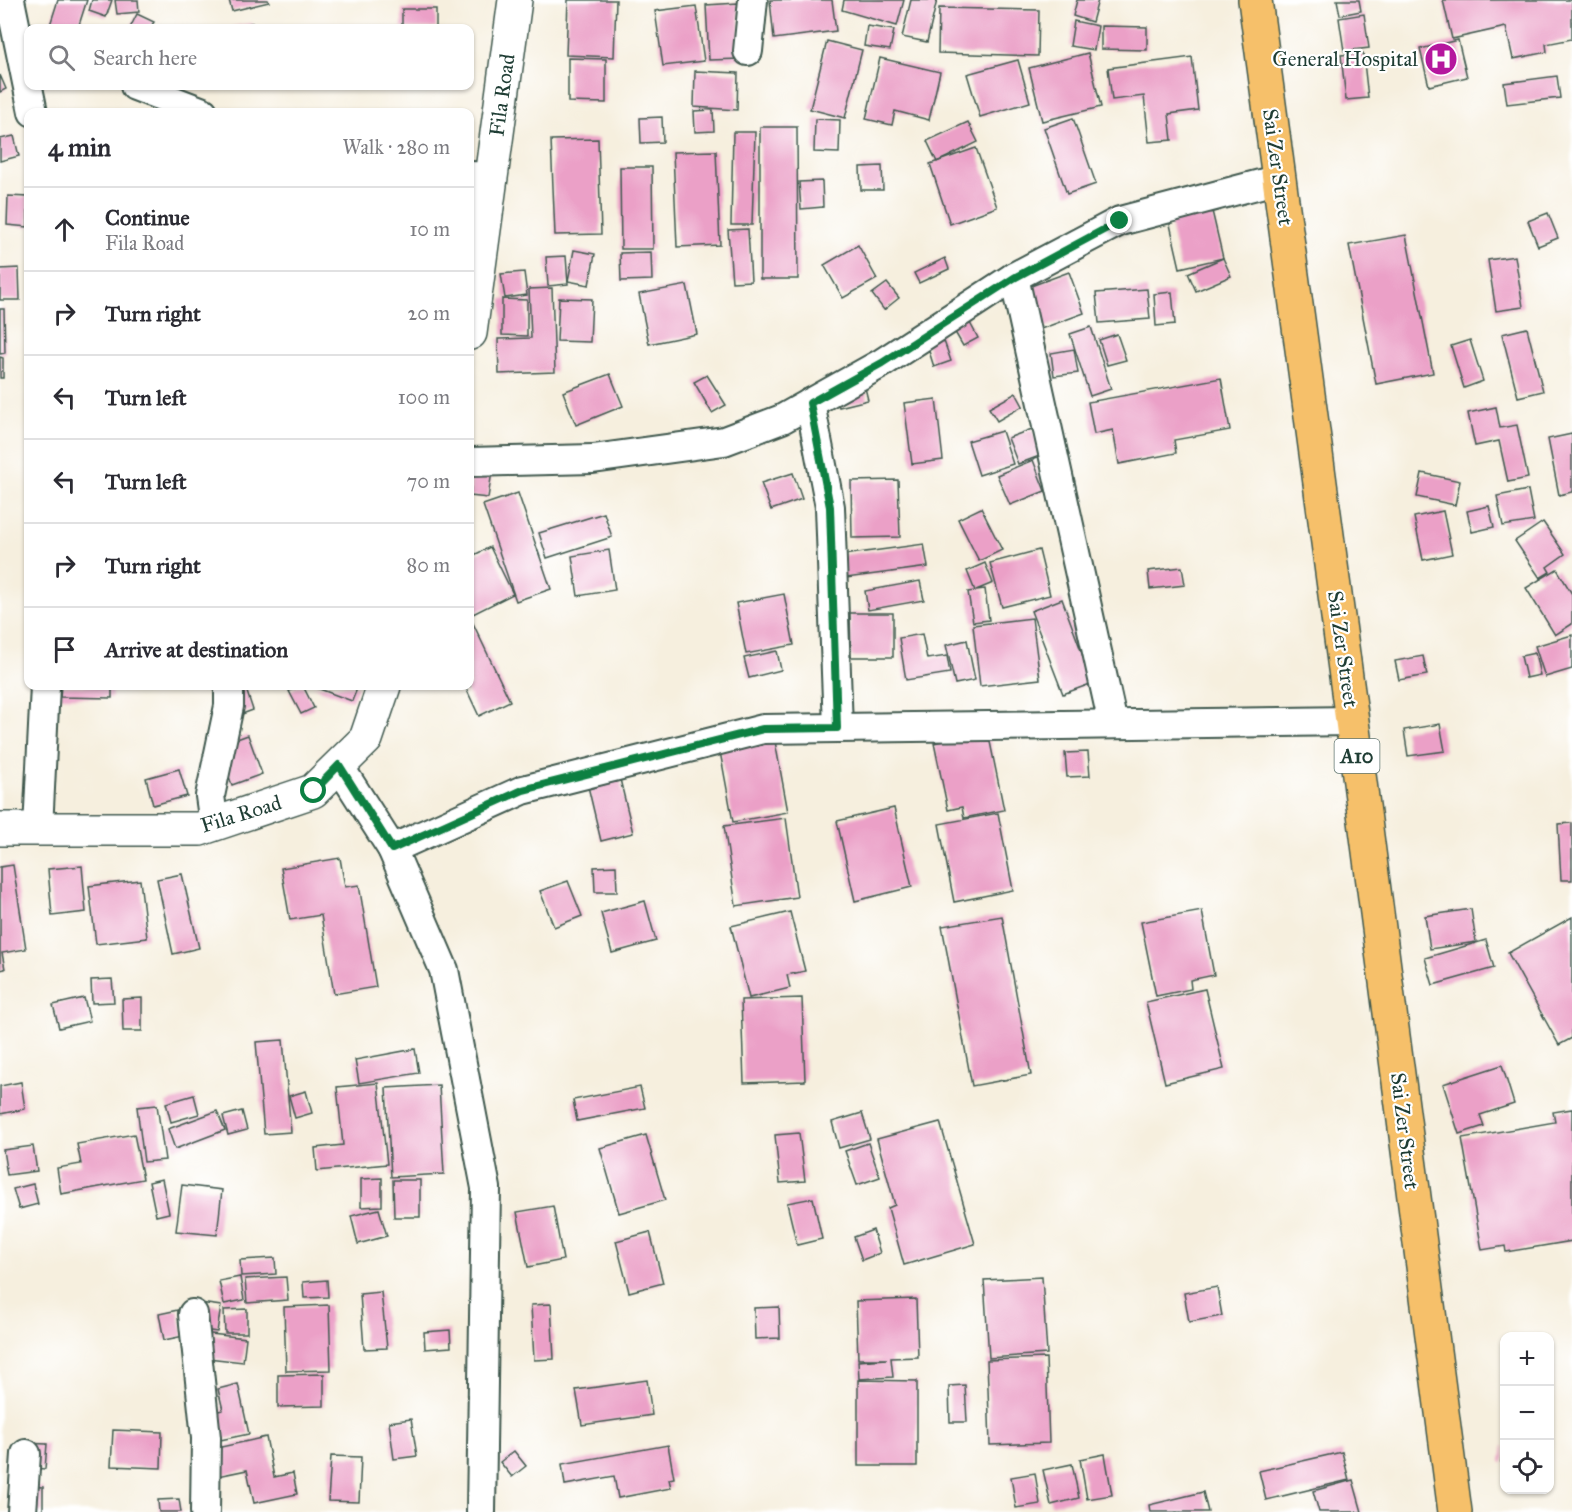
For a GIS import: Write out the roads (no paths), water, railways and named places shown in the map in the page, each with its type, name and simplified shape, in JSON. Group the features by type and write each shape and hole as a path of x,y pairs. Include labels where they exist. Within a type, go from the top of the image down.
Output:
{"highway":[{"name":"Sai Zer Street","path":"1255,0 1455,1512"}],"street":[{"path":"10,0 24,42"},
{"name":"Fila Road","path":"474,271 480,177 515,0"},
{"path":"748,51 753,0"},
{"path":"30,90 32,108"},
{"path":"145,90 193,108"},
{"path":"474,462 593,459 724,441 782,419 882,363 1014,278 1120,221 1279,179"},
{"path":"1014,278 1113,724"},
{"path":"810,403 830,507 837,728"},
{"path":"38,829 45,690"},
{"path":"214,824 210,796 229,706 229,690"},
{"name":"Fila Road","path":"0,829 200,828 314,791 366,739 383,690"},
{"path":"392,849 523,790 763,729 1352,721"},
{"path":"339,765 392,849 444,970 486,1188 481,1512"},
{"path":"193,1314 206,1438 205,1512"},
{"path":"22,1512 26,1454"}],"place":[{"name":"General Hospital","path":"1441,59"}]}
